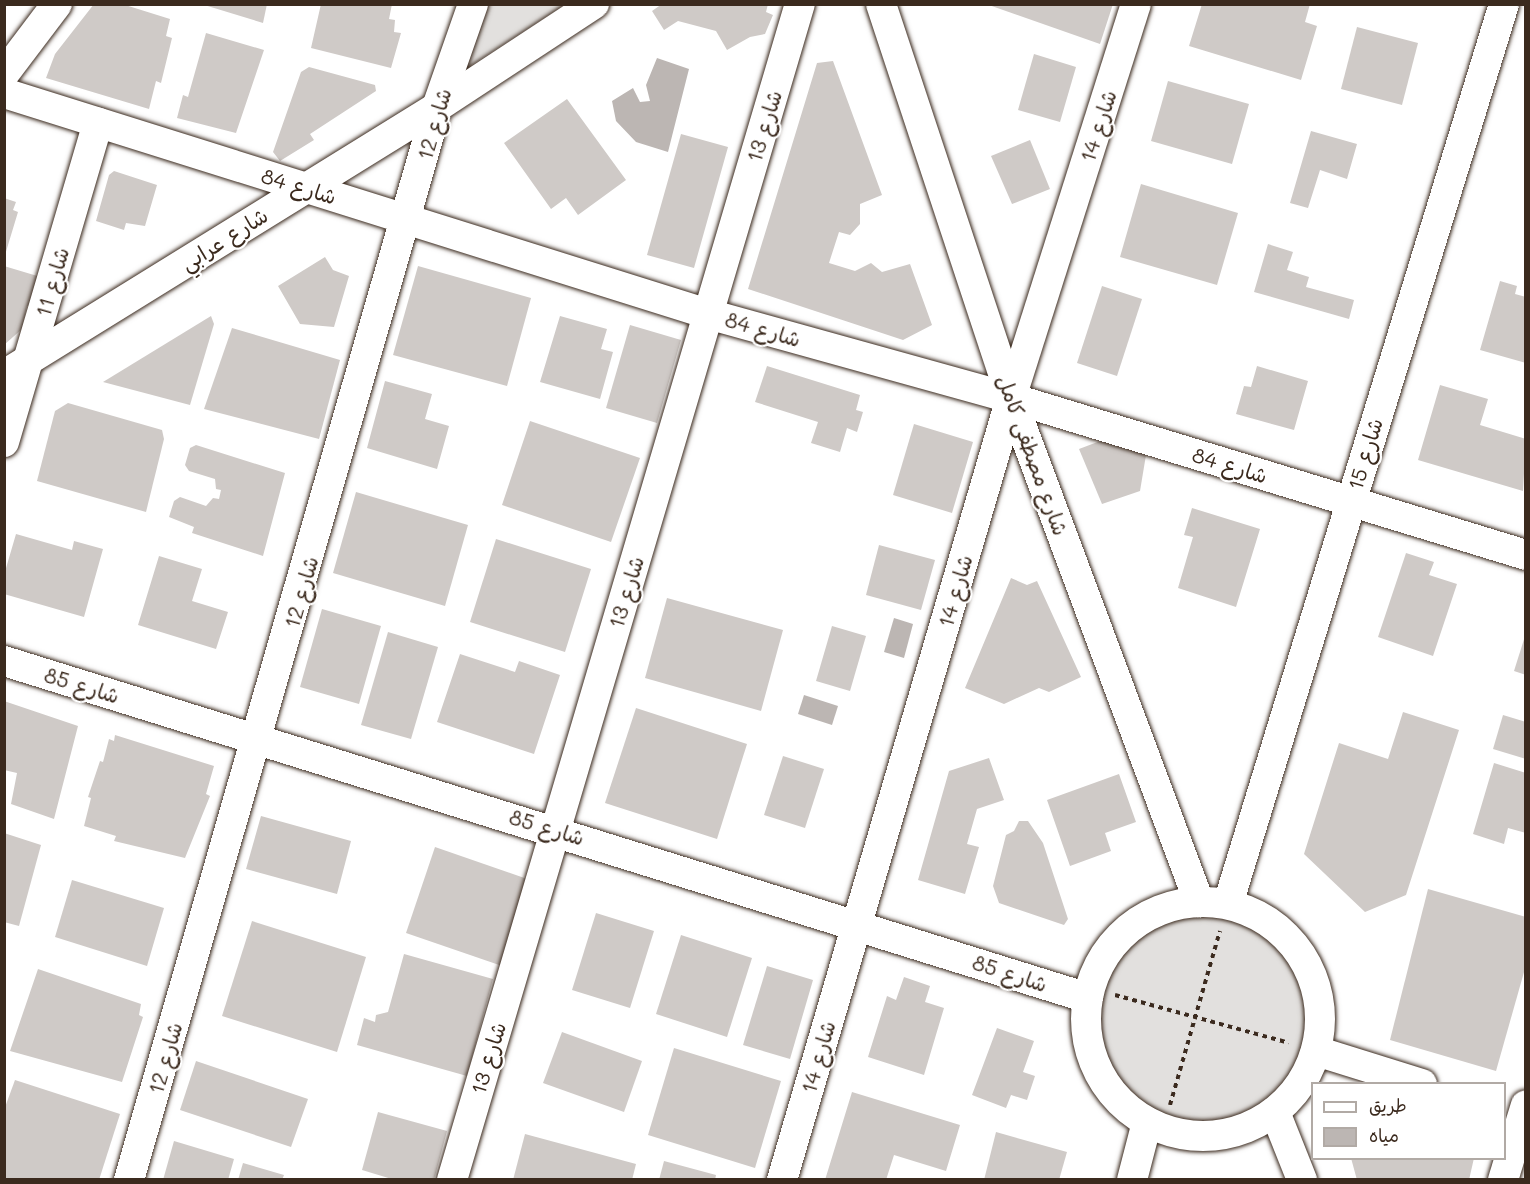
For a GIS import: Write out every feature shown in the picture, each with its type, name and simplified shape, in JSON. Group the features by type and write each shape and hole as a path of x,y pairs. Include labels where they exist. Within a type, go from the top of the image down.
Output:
{"street":[{"path":"4,74 57,4"},
{"name":"شارع 12","path":"129,1179 408,220 437,107 473,4"},
{"name":"شارع عرابي","path":"4,375 437,107 594,4"},
{"name":"شارع 13","path":"452,1179 800,4"},
{"name":"شارع مصطفى كامل","path":"881,4 1011,398 1214,903"},
{"name":"شارع 14","path":"782,1179 1011,398 1136,4"},
{"name":"شارع 15","path":"1214,903 1351,501 1504,4"},
{"name":"شارع 84","path":"4,93 708,314 1011,398 1526,555"},
{"name":"شارع 11","path":"4,442 98,123"},
{"name":"شارع 85","path":"4,661 857,924 1089,993"},
{"path":"1214,903 1267,921 1298,950 1316,988 1320,1009 1316,1051 1293,1094 1275,1112 1246,1128 1221,1135 1196,1136 1155,1125 1110,1090 1097,1069 1086,1022 1089,993 1097,968 1115,941 1139,920 1168,907 1214,903"},
{"path":"1316,1051 1419,1082"},
{"path":"1503,1179 1520,1111"},
{"path":"1275,1112 1302,1179"},
{"path":"1132,1179 1155,1125"}],"path":[{"path":"1155,1125 1195,1017 1214,903"},
{"path":"1089,993 1195,1017 1316,1051"}],"shaded area":[{"path":"489,5 564,5 465,69"},
{"path":"1205,909 1226,911 1246,917 1281,940 1304,975 1310,995 1312,1016 1310,1037 1304,1057 1281,1092 1246,1115 1226,1121 1205,1123 1184,1121 1164,1115 1129,1092 1106,1057 1100,1037 1098,1016 1100,995 1106,975 1129,940 1164,917 1184,911"}],"water":[{"path":"657,58 689,69 668,152 636,142 616,121 612,101 633,88 640,102 650,101 646,85"},
{"path":"894,618 913,624 904,658 884,652"},
{"path":"804,695 838,706 832,725 798,714"}],"building":[{"path":"94,4 122,4 170,19 166,36 172,38 161,83 156,81 149,109 46,78 55,54"},
{"path":"201,4 267,4 263,23"},
{"path":"321,4 392,4 389,19 395,20 394,32 401,33 391,68 311,48"},
{"path":"662,4 768,4 766,12 773,15 765,34 750,37 727,50 716,31 678,21 664,30 652,11"},
{"path":"986,4 1113,4 1100,44"},
{"path":"1202,4 1310,4 1305,22 1317,26 1301,80 1189,46"},
{"path":"1357,27 1418,43 1402,105 1341,89"},
{"path":"206,33 264,50 236,133 177,118 183,95 188,97"},
{"path":"1034,54 1076,67 1060,122 1018,110"},
{"path":"833,61 882,195 860,204 860,224 850,235 839,232 829,263 855,271 871,263 882,272 910,264 932,325 903,340 748,289 817,63"},
{"path":"309,67 375,85 376,91 310,134 314,140 280,161 273,152 301,72"},
{"path":"1168,81 1249,104 1232,164 1151,141"},
{"path":"567,99 626,180 578,215 566,198 551,209 504,143"},
{"path":"1311,131 1357,144 1347,179 1320,170 1308,208 1290,203"},
{"path":"681,134 728,147 694,268 647,255"},
{"path":"1030,140 1050,189 1012,204 991,156"},
{"path":"114,171 157,185 145,226 126,223 124,230 96,221 109,175"},
{"path":"1141,184 1238,213 1217,285 1120,257"},
{"path":"4,198 16,202 13,210 18,212 5,255"},
{"path":"1268,244 1293,252 1287,270 1309,277 1306,287 1354,300 1349,319 1254,292"},
{"path":"325,257 333,270 349,276 334,327 300,324 278,286"},
{"path":"4,266 44,278 37,308 27,306 22,329 4,345"},
{"path":"418,266 531,298 507,386 393,355"},
{"path":"1500,281 1517,286 1515,294 1526,297 1526,363 1480,350"},
{"path":"1102,286 1142,299 1117,376 1077,363"},
{"path":"211,316 214,324 190,405 103,382"},
{"path":"560,316 607,329 601,349 613,352 600,399 540,382"},
{"path":"630,325 681,340 657,423 606,408"},
{"path":"232,328 340,360 319,439 204,409"},
{"path":"767,366 860,395 856,410 863,412 857,432 847,428 840,452 811,443 818,422 755,402"},
{"path":"1257,366 1308,381 1294,430 1236,414 1244,386 1251,387"},
{"path":"385,381 432,394 425,419 449,426 437,469 367,448"},
{"path":"1440,385 1488,399 1480,425 1526,439 1523,491 1418,460"},
{"path":"68,403 162,430 164,439 146,512 37,481 55,411"},
{"path":"530,421 640,458 611,542 502,505"},
{"path":"914,424 973,442 952,513 893,495"},
{"path":"1116,435 1147,449 1140,491 1102,504 1079,449"},
{"path":"196,445 285,473 263,556 192,533 194,527 169,517 174,501 180,497 206,506 213,498 219,499 221,490 216,489 215,479 189,471 185,465 190,448"},
{"path":"356,492 468,525 445,606 333,573"},
{"path":"1192,508 1260,529 1236,607 1178,588 1193,537 1184,535"},
{"path":"16,534 72,550 74,541 103,549 84,617 4,594 4,575"},
{"path":"496,539 591,569 565,652 470,622"},
{"path":"879,545 935,560 921,610 866,595"},
{"path":"1406,553 1434,562 1429,575 1457,584 1433,656 1378,637"},
{"path":"159,556 202,569 192,601 228,612 216,649 138,625"},
{"path":"1011,578 1027,585 1037,581 1081,677 1049,692 1039,688 1004,704 965,688"},
{"path":"667,598 783,630 761,711 645,678"},
{"path":"322,609 381,626 359,704 300,687"},
{"path":"832,626 866,636 850,691 816,681"},
{"path":"388,632 438,647 411,739 361,725"},
{"path":"1526,636 1526,675 1514,671"},
{"path":"460,654 515,672 519,661 560,675 534,754 437,722"},
{"path":"4,701 78,726 54,819 11,804 17,773 4,770"},
{"path":"636,708 747,744 717,839 605,803"},
{"path":"1403,712 1459,730 1406,895 1365,912 1304,854 1339,743 1388,759"},
{"path":"1503,715 1526,722 1526,759 1493,749"},
{"path":"115,735 214,766 206,794 210,796 185,858 114,841 116,836 84,826 91,798 88,797 100,761 103,762 109,739 114,741"},
{"path":"783,756 824,769 805,828 764,815"},
{"path":"989,758 1004,800 977,809 967,844 979,847 965,894 918,880 949,771"},
{"path":"1494,763 1526,773 1526,833 1508,828 1504,844 1473,834"},
{"path":"1119,774 1136,822 1105,833 1111,851 1070,866 1047,800"},
{"path":"261,816 351,841 337,894 246,869"},
{"path":"1019,821 1028,821 1043,843 1068,919 1064,925 999,903 993,886 1006,835 1014,831"},
{"path":"4,833 41,845 19,926 4,922"},
{"path":"435,847 533,881 505,967 406,933"},
{"path":"72,880 164,908 147,966 55,937"},
{"path":"1428,889 1526,917 1526,965 1496,1071 1390,1040"},
{"path":"596,913 654,931 630,1008 572,990"},
{"path":"252,921 366,957 337,1052 222,1016"},
{"path":"681,935 752,958 727,1037 656,1014"},
{"path":"404,954 493,979 467,1076 357,1045 364,1018 375,1022 376,1015 388,1012"},
{"path":"767,966 813,980 790,1059 743,1045"},
{"path":"38,969 141,1004 139,1015 143,1017 122,1082 10,1051"},
{"path":"904,977 930,986 925,1002 944,1008 924,1075 868,1057 887,996 896,1000"},
{"path":"997,1028 1034,1041 1023,1072 1035,1076 1027,1100 1011,1095 1006,1108 972,1095"},
{"path":"562,1032 642,1061 624,1112 543,1083"},
{"path":"674,1048 781,1081 755,1168 648,1135"},
{"path":"196,1061 308,1099 291,1147 180,1110"},
{"path":"15,1080 120,1114 99,1180 4,1180 4,1110"},
{"path":"852,1092 960,1125 946,1171 894,1155 886,1180 825,1180"},
{"path":"378,1112 447,1131 434,1180 395,1180 362,1170"},
{"path":"996,1132 1067,1152 1059,1180 984,1180"},
{"path":"525,1134 636,1164 632,1180 513,1180"},
{"path":"174,1141 234,1159 228,1180 163,1180"},
{"path":"1352,1160 1474,1160 1469,1180 1357,1180"},
{"path":"664,1161 716,1175 715,1180 659,1180"},
{"path":"243,1163 284,1175 282,1180 238,1180"}]}
